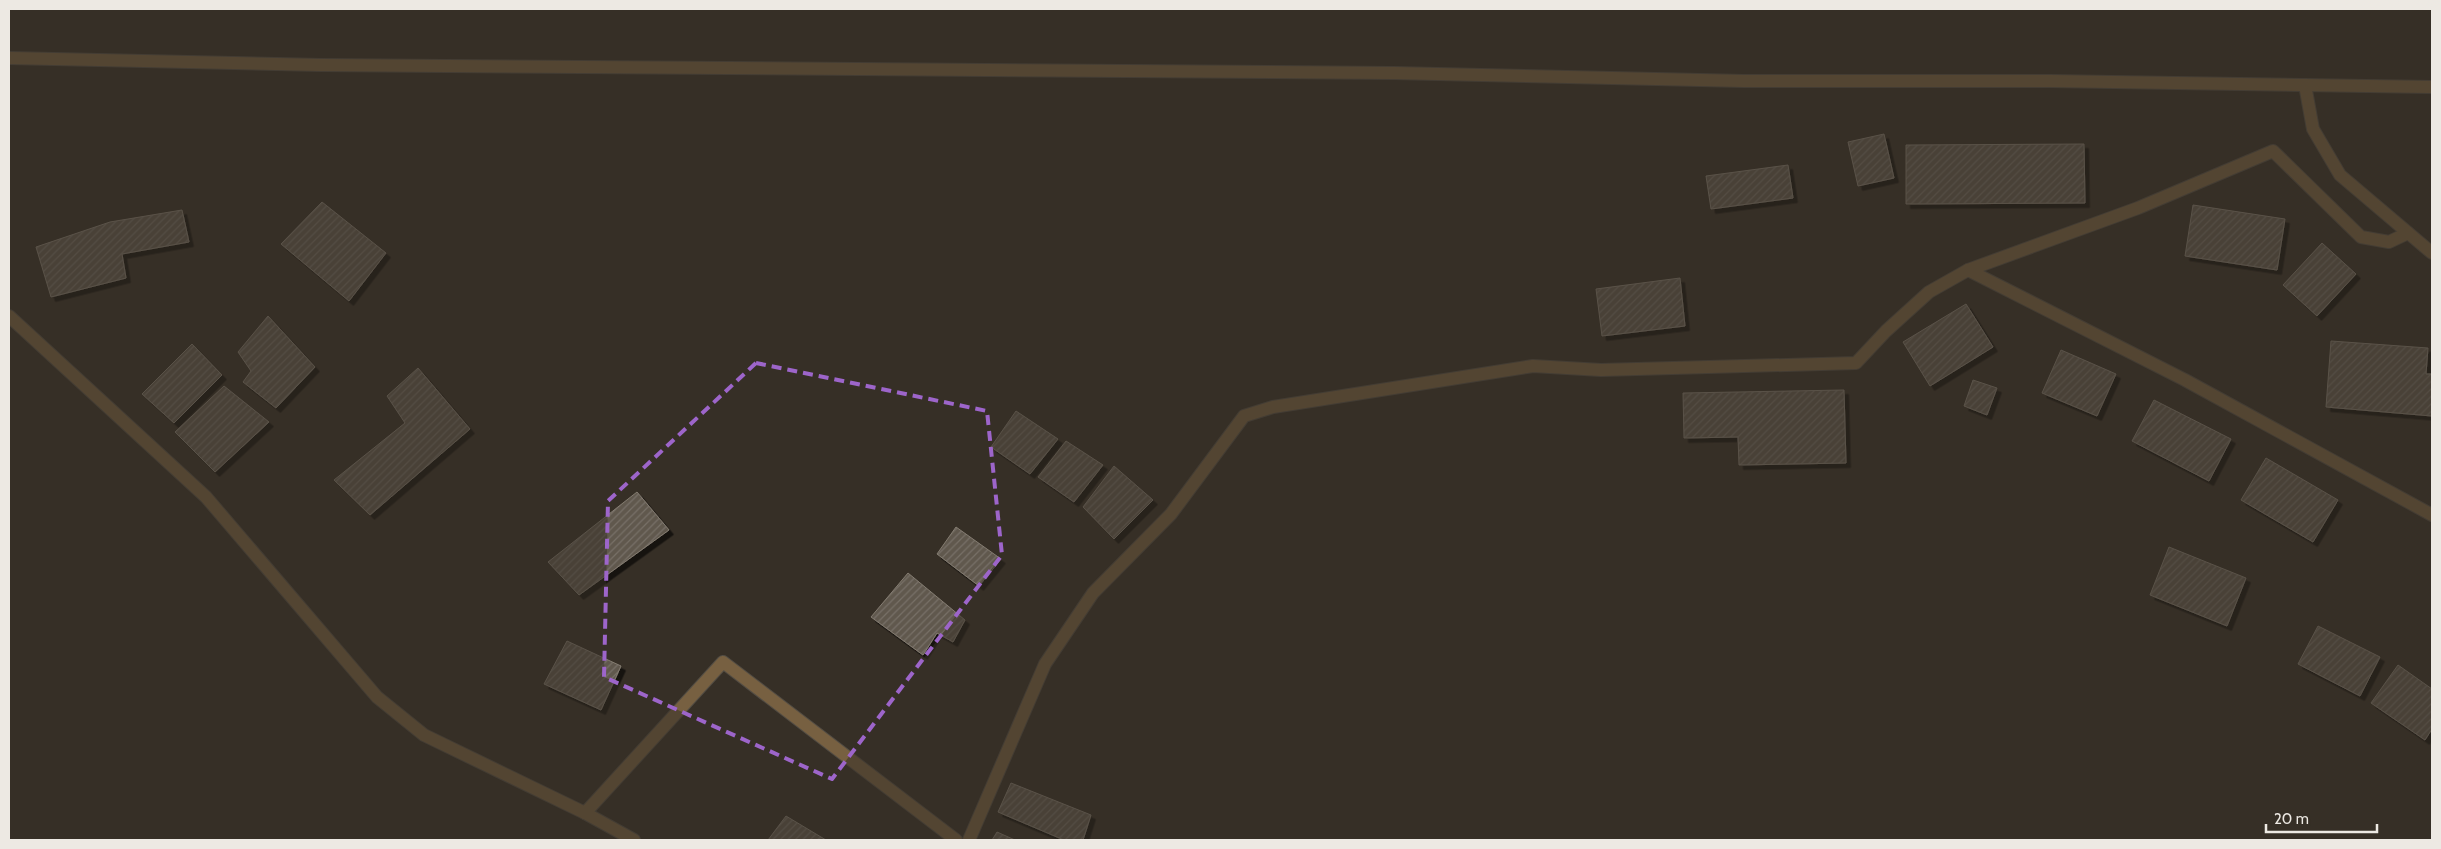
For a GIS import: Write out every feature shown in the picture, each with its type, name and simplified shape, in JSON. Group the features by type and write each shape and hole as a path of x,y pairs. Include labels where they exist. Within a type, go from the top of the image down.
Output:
{"street":[{"path":"9,58 341,66 1384,73 1744,81 2050,81 2432,87"},
{"path":"2305,85 2313,129 2340,175 2432,253"},
{"path":"969,840 1045,664 1094,592 1170,514 1244,416 1273,407 1533,366 1601,370 1856,363 1886,331 1929,292 1968,270 2138,208 2273,151 2361,237 2389,242 2408,233"},
{"path":"1968,270 2185,380 2432,515"},
{"path":"9,316 206,497 377,697 424,735 585,813 634,840"},
{"path":"585,813 723,662 956,840"}],"highlighted area":[{"path":"756,363 987,411 1002,555 832,779 604,677 608,501"}],"building":[{"path":"1884,134 1894,178 1858,186 1848,142"},
{"path":"2084,144 2085,203 1906,204 1906,145"},
{"path":"1788,165 1793,198 1711,209 1706,176"},
{"path":"322,202 386,253 349,301 281,244"},
{"path":"2193,205 2285,219 2277,270 2185,256"},
{"path":"182,210 189,242 122,254 126,278 51,297 36,247 110,222"},
{"path":"2322,243 2356,274 2317,316 2283,285"},
{"path":"1680,278 1685,326 1602,336 1596,289"},
{"path":"1966,304 1993,347 1930,386 1903,342"},
{"path":"268,316 315,367 276,408 243,382 251,371 238,352"},
{"path":"2331,341 2428,348 2426,374 2432,374 2432,416 2326,407"},
{"path":"192,344 222,375 174,423 142,394"},
{"path":"2061,350 2116,374 2097,416 2042,393"},
{"path":"418,368 470,429 370,515 334,480 405,423 387,396"},
{"path":"1973,380 1997,388 1987,415 1964,406"},
{"path":"224,386 269,422 215,472 175,432"},
{"path":"1844,390 1846,463 1739,465 1738,437 1684,438 1683,393"},
{"path":"2154,400 2231,439 2209,481 2132,441"},
{"path":"1016,411 1058,439 1030,474 991,447"},
{"path":"1066,441 1103,465 1074,502 1038,477"},
{"path":"2266,458 2338,500 2313,542 2241,500"},
{"path":"1114,466 1153,500 1114,539 1083,507"},
{"path":"637,492 669,530 579,595 548,562"},
{"path":"956,527 1001,559 979,586 937,554"},
{"path":"2169,547 2246,578 2227,626 2150,595"},
{"path":"908,573 965,620 953,642 937,633 923,655 871,617"},
{"path":"2318,626 2380,657 2360,696 2298,664"},
{"path":"567,641 621,666 601,710 544,684"},
{"path":"2398,665 2432,689 2432,729 2425,740 2371,703"},
{"path":"1011,783 1091,815 1083,840 1064,840 998,812"},
{"path":"786,816 826,840 768,840"},
{"path":"997,832 1015,840 992,840"}]}
